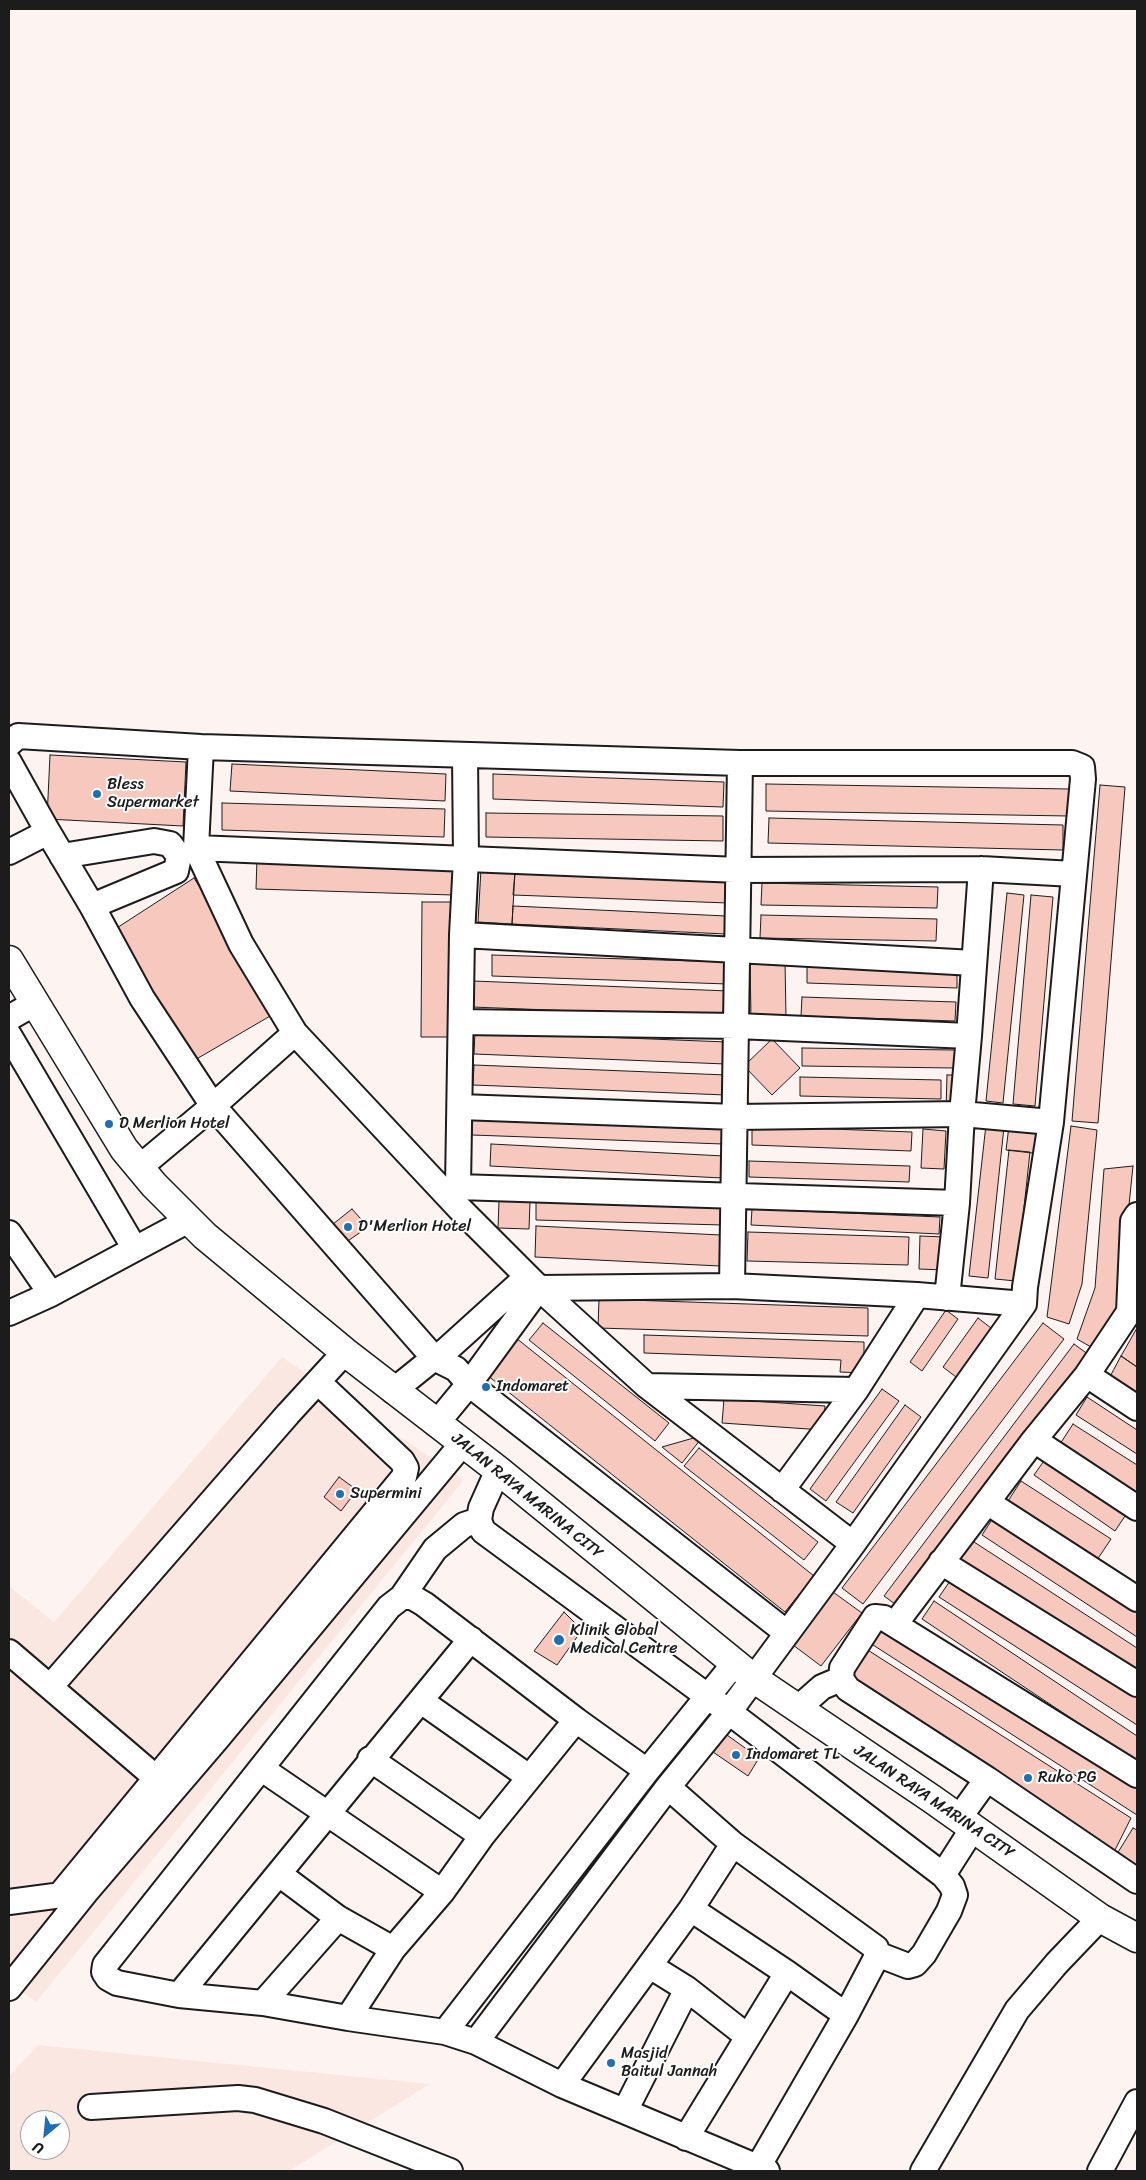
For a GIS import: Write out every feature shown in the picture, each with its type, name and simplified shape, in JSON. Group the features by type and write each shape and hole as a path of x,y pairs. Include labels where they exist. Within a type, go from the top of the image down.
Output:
{"main road":[{"name":"JALAN RAYA MARINA CITY","path":"9,960 124,1149 154,1185 205,1236 345,1352 498,1470 744,1671 966,1823 1100,1918 1137,1938"}],"street":[{"path":"9,744 18,736 200,747 464,755 740,763 1078,764 1082,767 1083,779 1051,1122 1025,1296 853,1544 786,1633 744,1671 707,1698 647,1771 445,2032"},
{"path":"200,747 196,848 241,944 295,1033 450,1188 458,1208 533,1282 647,1386 853,1544"},
{"path":"450,1188 460,1107 462,935 466,859 464,755"},
{"path":"9,762 92,906 142,998 213,1106 434,1358 456,1369 469,1384 786,1633"},
{"path":"732,1286 735,1196 740,763"},
{"path":"9,852 48,832"},
{"path":"62,856 154,841 170,844 179,856 176,871 92,906"},
{"path":"196,848 739,870 981,870 1074,874"},
{"path":"947,1298 957,1203 981,870"},
{"path":"462,935 974,963"},
{"path":"9,1018 35,1003"},
{"path":"461,1022 737,1026 970,1036"},
{"path":"140,1167 213,1106 295,1033"},
{"path":"9,1035 135,1249"},
{"path":"460,1107 736,1117 962,1114 1051,1122"},
{"path":"450,1188 957,1203"},
{"path":"895,1624 1034,1440 1133,1315 1133,1221 1137,1215"},
{"path":"9,1313 51,1294 189,1220"},
{"path":"9,1233 51,1294"},
{"path":"394,1391 533,1282 732,1286 947,1298 1025,1296"},
{"path":"436,1424 469,1384 533,1282"},
{"path":"782,1490 856,1390 917,1295"},
{"path":"50,1688 345,1352"},
{"path":"1087,1375 1137,1408"},
{"path":"9,1988 86,1892 164,1785 255,1675 343,1551 404,1476 406,1468 402,1460 318,1382"},
{"path":"647,1386 856,1390"},
{"path":"1034,1440 1137,1508"},
{"path":"255,1675 363,1564 463,1443"},
{"path":"498,1470 481,1508 480,1520 483,1531 707,1698 729,1712 943,1875 952,1886 955,1895 949,1911 924,1954 915,1964 908,1966 877,1954"},
{"path":"987,1502 1137,1599"},
{"path":"480,1520 464,1525 435,1550 402,1597 389,1607 105,1965 104,1972 108,1978 117,1983 179,1994 263,2003 445,2032 476,2042 562,2085 763,2169 846,2015 877,1954 876,1948 732,1844 668,1787"},
{"path":"343,1551 363,1564"},
{"path":"941,1562 1137,1684"},
{"path":"402,1597 412,1597 424,1604 576,1720 647,1771"},
{"path":"1137,1775 884,1618 875,1617 842,1668 841,1679 848,1688 987,1779 1137,1881"},
{"path":"179,1994 280,1874 370,1759 421,1701 470,1639"},
{"path":"9,1652 164,1785"},
{"path":"476,2042 686,1763 729,1712 744,1671"},
{"path":"797,1709 822,1686 841,1679"},
{"path":"421,1701 530,1776"},
{"path":"348,2018 392,1949 442,1892 482,1836 576,1720"},
{"path":"666,1749 686,1763"},
{"path":"370,1759 482,1836"},
{"path":"262,1769 442,1892"},
{"path":"943,1875 987,1779"},
{"path":"60,1895 164,1785"},
{"path":"562,2085 692,1909 732,1844"},
{"path":"280,1874 338,1918 392,1949"},
{"path":"556,1888 579,1905"},
{"path":"9,1902 86,1892"},
{"path":"692,1909 846,2015"},
{"path":"263,2003 338,1918"},
{"path":"922,2171 1017,2010 1057,1963 1100,1918"},
{"path":"650,1966 687,1989 747,2036"},
{"path":"686,2138 787,1973"},
{"path":"625,2111 687,1989"},
{"path":"91,2107 238,2098 255,2100 324,2121 450,2171"},
{"path":"1100,2171 1137,2102"}],"shaded area":[{"path":"282,1357 464,1480 36,2002 9,1983 9,1586 54,1622"},
{"path":"38,2045 430,2084 289,2171 9,2171 9,2076"}],"building":[{"path":"50,755 186,762 183,826 47,819"},
{"path":"232,764 446,774 445,801 230,791"},
{"path":"493,774 724,782 723,807 493,799"},
{"path":"766,784 1069,789 1069,816 766,811"},
{"path":"1100,785 1125,787 1098,1123 1072,1121"},
{"path":"222,803 445,809 444,837 222,830"},
{"path":"486,813 723,816 723,841 486,837"},
{"path":"769,818 1063,825 1063,850 768,843"},
{"path":"257,859 454,864 453,895 256,889"},
{"path":"481,869 515,872 512,924 478,922"},
{"path":"515,872 729,881 728,903 513,895"},
{"path":"194,878 277,1012 188,1064 109,933"},
{"path":"762,883 938,887 937,908 761,905"},
{"path":"1007,893 1024,895 1003,1103 986,1101"},
{"path":"1031,895 1053,897 1035,1106 1013,1104"},
{"path":"422,902 453,902 452,1037 421,1037"},
{"path":"513,906 726,916 726,934 512,924"},
{"path":"761,915 937,919 936,941 760,938"},
{"path":"492,955 729,962 728,984 492,976"},
{"path":"750,961 785,961 786,1018 751,1018"},
{"path":"807,967 957,972 957,988 807,983"},
{"path":"473,981 729,991 728,1017 472,1007"},
{"path":"802,997 956,1002 955,1021 801,1016"},
{"path":"475,1032 727,1042 726,1064 474,1054"},
{"path":"772,1039 800,1068 772,1095 744,1066"},
{"path":"802,1048 955,1050 955,1068 802,1066"},
{"path":"474,1065 727,1075 726,1095 473,1085"},
{"path":"947,1075 961,1075 960,1112 946,1111"},
{"path":"800,1077 941,1080 941,1099 800,1096"},
{"path":"473,1114 724,1123 723,1144 472,1135"},
{"path":"986,1125 1004,1127 988,1278 969,1276"},
{"path":"752,1126 912,1132 911,1151 752,1145"},
{"path":"1009,1126 1043,1130 1041,1154 1006,1150"},
{"path":"1071,1126 1097,1130 1082,1284 1069,1324 1047,1317"},
{"path":"923,1129 946,1131 944,1169 921,1168"},
{"path":"491,1144 724,1156 722,1178 490,1166"},
{"path":"1009,1150 1030,1152 1016,1281 995,1279"},
{"path":"749,1161 910,1166 909,1182 749,1177"},
{"path":"1133,1166 1119,1303 1091,1347 1077,1339 1095,1288 1104,1169"},
{"path":"536,1197 723,1203 723,1225 536,1220"},
{"path":"499,1201 530,1202 529,1229 498,1228"},
{"name":"D'Merlion Hotel","path":"352,1209 368,1227 342,1245 328,1228"},
{"path":"752,1209 940,1217 939,1234 751,1225"},
{"path":"536,1226 721,1235 720,1266 535,1257"},
{"path":"748,1232 909,1237 908,1265 747,1261"},
{"path":"920,1236 945,1237 944,1270 919,1269"},
{"path":"599,1299 868,1308 868,1336 598,1328"},
{"path":"946,1310 958,1319 922,1371 910,1362"},
{"path":"978,1318 991,1328 956,1377 943,1367"},
{"path":"543,1323 669,1423 655,1441 529,1340"},
{"path":"1043,1323 1064,1339 863,1604 842,1588"},
{"path":"1137,1328 1137,1367 1121,1356"},
{"path":"644,1335 864,1342 864,1373 840,1372 841,1360 644,1353"},
{"path":"516,1338 814,1576 785,1612 487,1375"},
{"path":"1074,1344 1089,1355 899,1607 884,1596"},
{"path":"1121,1356 1137,1367 1137,1407 1105,1386"},
{"path":"882,1389 899,1401 826,1501 810,1489"},
{"path":"1087,1397 1137,1430 1137,1454 1076,1415"},
{"path":"724,1399 825,1406 823,1430 722,1423"},
{"path":"905,1405 921,1417 853,1513 836,1502"},
{"path":"1073,1424 1137,1465 1137,1494 1060,1444"},
{"path":"704,1435 682,1463 662,1447"},
{"path":"699,1448 818,1542 804,1560 684,1466"},
{"path":"1046,1458 1127,1513 1115,1531 1034,1475"},
{"name":"Supermini","path":"339,1477 357,1490 341,1511 324,1497"},
{"path":"1021,1481 1111,1539 1097,1560 1008,1501"},
{"path":"995,1515 1137,1609 1137,1637 982,1535"},
{"path":"971,1540 1137,1648 1137,1678 958,1560"},
{"path":"952,1578 1137,1697 1137,1725 939,1597"},
{"path":"833,1592 862,1613 821,1666 793,1645"},
{"path":"934,1601 1137,1736 1137,1762 922,1619"},
{"name":"Klinik Global Medical Centre","path":"564,1612 582,1630 557,1665 534,1651"},
{"path":"883,1625 1137,1789 1137,1815 870,1643"},
{"name":"Ruko PG","path":"863,1647 1131,1818 1110,1860 841,1679"},
{"name":"Indomaret TL","path":"727,1735 759,1758 748,1776 713,1752"},
{"path":"1133,1828 1137,1830 1137,1878 1112,1862"}],"place":[{"name":"Bless Supermarket","path":"97,794"},
{"name":"D Merlion Hotel","path":"109,1124"},
{"name":"D'Merlion Hotel","path":"348,1227"},
{"name":"Indomaret","path":"486,1387"},
{"name":"Supermini","path":"340,1494"},
{"name":"Klinik Global Medical Centre","path":"559,1640"},
{"name":"Indomaret TL","path":"736,1755"},
{"name":"Ruko PG","path":"1028,1778"},
{"name":"Masjid Baitul Jannah","path":"611,2063"}]}
